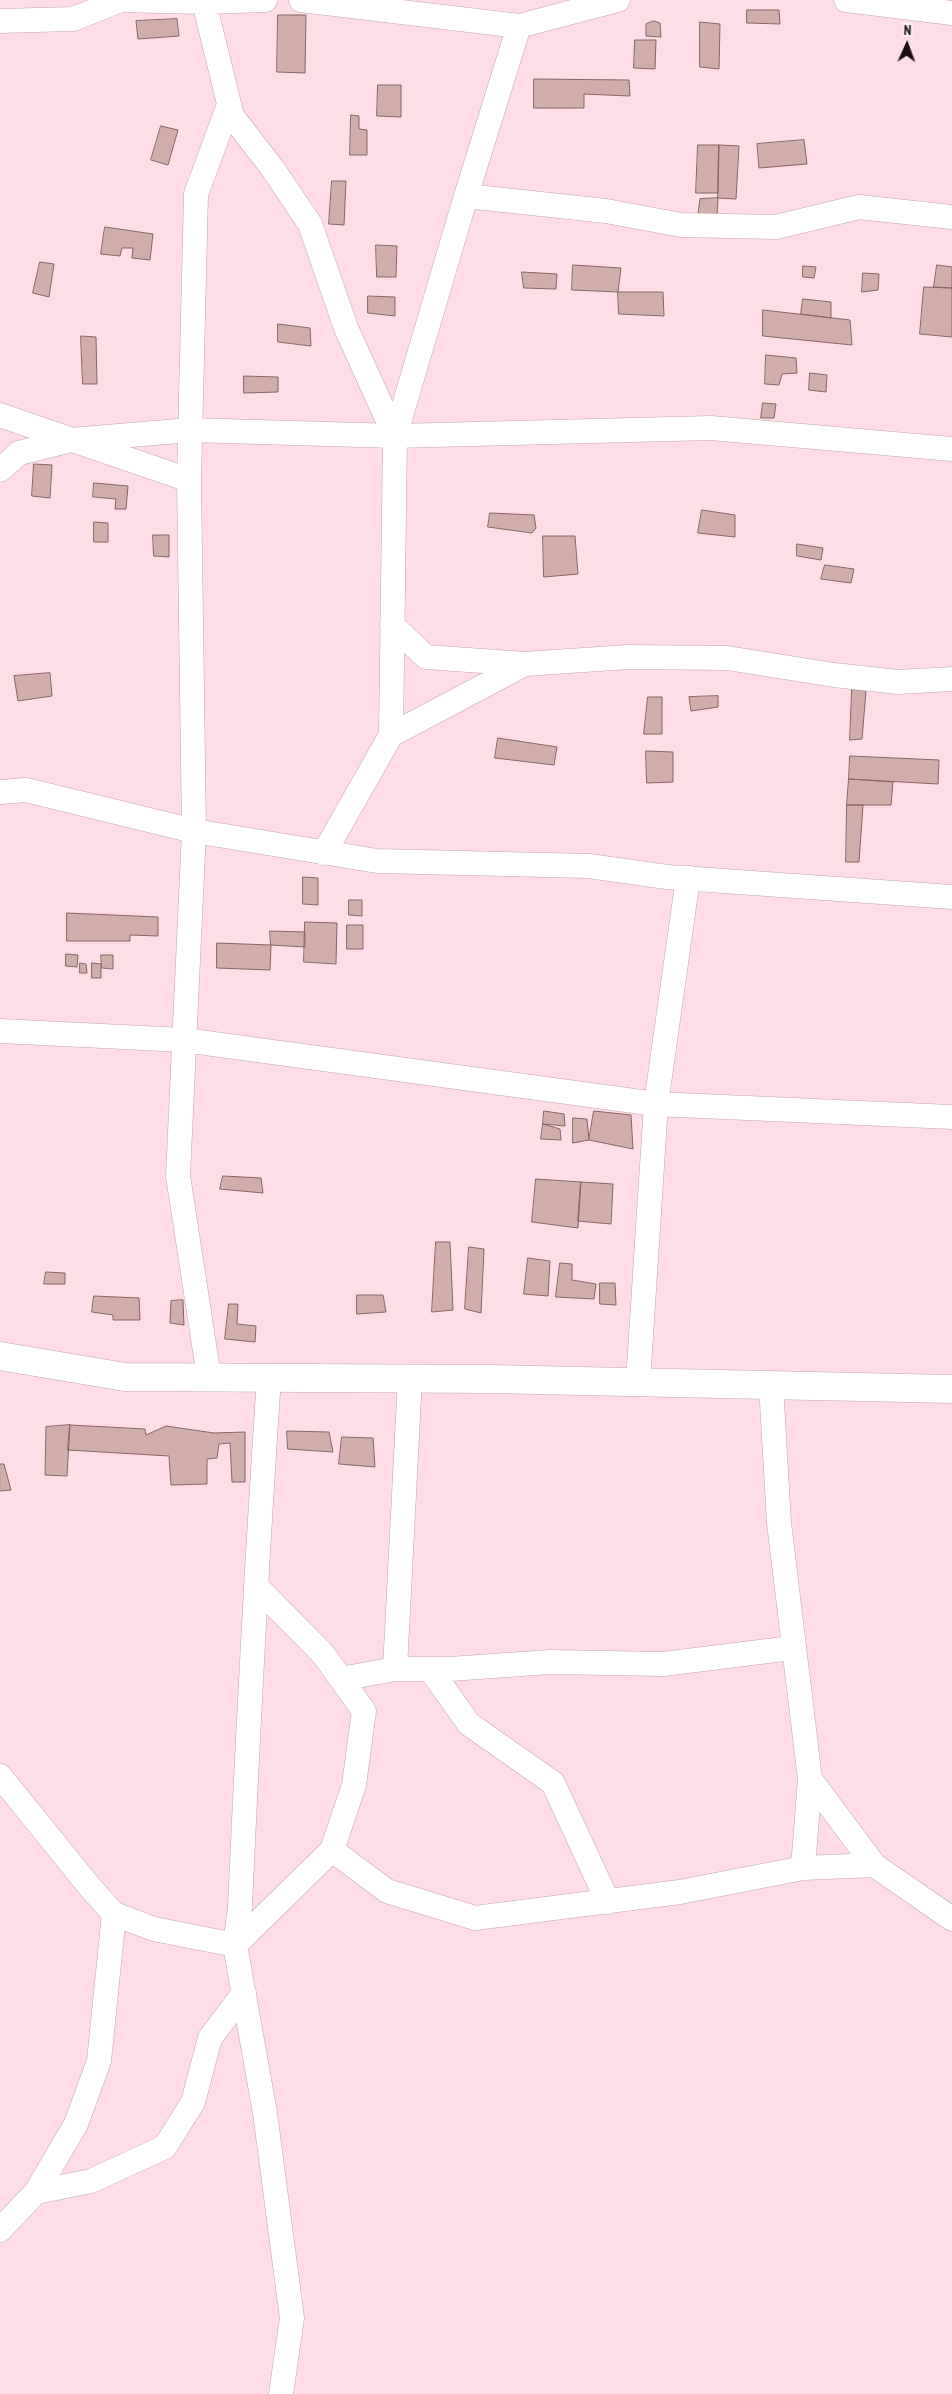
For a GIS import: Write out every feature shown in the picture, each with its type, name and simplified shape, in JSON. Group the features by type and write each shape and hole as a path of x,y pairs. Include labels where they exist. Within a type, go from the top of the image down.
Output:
{"highway":[{"path":"0,1356 125,1377 410,1378 952,1389"}],"street":[{"path":"0,21 73,19 118,0 204,2 265,0"},
{"path":"301,0 519,26 618,0"},
{"path":"846,0 952,13"},
{"path":"204,2 232,116 273,169 310,224 346,328 395,436"},
{"path":"324,853 391,735 395,436 466,196 519,26"},
{"path":"209,1377 178,1176 194,831 189,480 196,194 229,105"},
{"path":"466,196 606,211 681,225 776,228 859,208 952,217"},
{"path":"0,415 189,480"},
{"path":"0,470 19,453 71,440 190,430 395,436 711,428 952,449"},
{"path":"392,625 426,656 525,664 628,657 727,658 834,675 898,682 952,679"},
{"path":"391,735 525,664"},
{"path":"0,792 26,790 194,831 377,861 588,866 688,878 952,897"},
{"path":"638,1382 656,1104 688,878"},
{"path":"0,1030 184,1040 656,1104 952,1116"},
{"path":"269,1378 256,1586 240,1907 235,1945 265,2113 292,2318 281,2394"},
{"path":"395,1669 410,1378"},
{"path":"770,1385 779,1523 792,1648 810,1779 803,1868"},
{"path":"235,1945 332,1850 354,1785 364,1711 323,1654 256,1586"},
{"path":"341,1679 395,1669 430,1669 550,1662 663,1664 792,1648"},
{"path":"430,1669 470,1724 553,1783 608,1902"},
{"path":"0,1776 114,1914 154,1929 235,1945"},
{"path":"810,1779 874,1865 952,1919"},
{"path":"332,1850 387,1891 476,1918 680,1892 803,1868 874,1865"},
{"path":"0,2230 36,2192 76,2124 99,2061 114,1914"},
{"path":"36,2192 92,2181 165,2147 192,2102 210,2038 244,1993"}],"building":[{"path":"747,10 779,10 780,24 747,23"},
{"path":"278,15 306,15 305,73 277,72"},
{"path":"177,19 179,36 138,39 136,21"},
{"path":"654,21 660,23 661,37 646,36 646,24"},
{"path":"700,22 720,24 719,69 700,67"},
{"path":"635,40 656,40 655,69 634,68"},
{"path":"534,79 629,80 630,96 584,94 584,108 534,108"},
{"path":"378,85 401,85 401,117 377,116"},
{"path":"351,115 359,116 359,129 367,130 367,155 350,155"},
{"path":"161,126 178,130 168,165 151,160"},
{"path":"804,140 807,164 759,168 757,144"},
{"path":"698,145 719,145 718,193 696,193"},
{"path":"719,145 739,146 736,199 718,198"},
{"path":"332,181 346,181 344,225 329,224"},
{"path":"718,198 717,215 698,214 700,199"},
{"path":"105,227 153,234 150,260 132,258 133,248 122,248 120,256 101,254"},
{"path":"376,245 397,246 396,277 377,277"},
{"path":"40,262 54,264 49,297 33,293"},
{"path":"573,265 621,268 618,292 572,290"},
{"path":"937,265 952,267 952,288 934,287"},
{"path":"803,266 816,267 814,278 803,277"},
{"path":"522,272 557,274 556,289 524,288"},
{"path":"863,273 879,274 878,290 862,292"},
{"path":"924,287 952,288 952,337 920,334"},
{"path":"618,292 663,292 664,316 619,314"},
{"path":"368,296 395,297 395,316 368,313"},
{"path":"803,299 831,302 831,318 801,314"},
{"path":"763,310 850,320 852,345 763,336"},
{"path":"278,324 310,328 311,346 278,342"},
{"path":"81,336 96,337 97,384 83,384"},
{"path":"766,355 796,358 797,373 782,374 779,385 765,384"},
{"path":"810,373 827,375 826,392 809,390"},
{"path":"244,376 278,377 278,392 244,393"},
{"path":"763,403 776,404 774,418 761,418"},
{"path":"34,464 52,465 50,498 32,496"},
{"path":"94,483 128,486 126,509 115,509 116,499 93,497"},
{"path":"702,510 735,515 735,537 698,533"},
{"path":"490,513 534,515 536,528 532,533 488,527"},
{"path":"94,522 108,523 108,542 94,542"},
{"path":"153,535 169,535 169,557 154,556"},
{"path":"543,536 575,536 578,574 544,577"},
{"path":"797,544 823,548 821,560 797,556"},
{"path":"825,565 854,569 851,583 821,579"},
{"path":"50,673 52,696 18,701 14,676"},
{"path":"852,689 866,691 862,739 850,740"},
{"path":"718,696 718,707 691,711 689,697"},
{"path":"648,697 662,697 662,734 644,734"},
{"path":"498,738 557,747 554,765 495,758"},
{"path":"646,751 673,752 673,782 647,783"},
{"path":"850,756 939,760 938,784 849,779"},
{"path":"849,779 893,782 891,805 847,805"},
{"path":"847,805 863,805 859,862 846,862"},
{"path":"303,877 318,878 318,905 303,904"},
{"path":"349,900 362,900 362,916 349,915"},
{"path":"67,913 158,917 158,936 130,935 130,941 67,941"},
{"path":"305,922 337,923 336,964 304,962"},
{"path":"347,925 363,925 363,949 347,949"},
{"path":"270,931 305,932 305,947 271,945"},
{"path":"217,943 271,945 270,970 217,968"},
{"path":"66,954 78,955 77,967 66,966"},
{"path":"101,955 113,955 113,969 102,968"},
{"path":"80,963 86,964 87,973 80,973"},
{"path":"92,963 101,964 101,978 92,978"},
{"path":"544,1111 564,1114 565,1126 543,1124"},
{"path":"594,1111 631,1115 633,1149 589,1140"},
{"path":"573,1118 587,1119 589,1140 573,1143"},
{"path":"543,1124 560,1129 561,1140 541,1139"},
{"path":"223,1176 261,1178 263,1193 220,1189"},
{"path":"536,1179 581,1182 578,1228 532,1222"},
{"path":"581,1182 613,1184 611,1224 578,1221"},
{"path":"436,1242 450,1242 453,1310 432,1312"},
{"path":"469,1247 484,1249 481,1313 465,1309"},
{"path":"528,1258 550,1261 548,1296 524,1294"},
{"path":"560,1263 572,1264 572,1280 596,1284 594,1299 556,1297"},
{"path":"46,1272 65,1273 65,1284 44,1284"},
{"path":"600,1283 615,1283 616,1305 600,1304"},
{"path":"357,1295 383,1295 386,1312 357,1314"},
{"path":"94,1296 139,1298 140,1320 113,1320 113,1315 92,1312"},
{"path":"183,1300 184,1325 170,1323 171,1301"},
{"path":"229,1304 238,1304 237,1324 256,1326 255,1342 225,1339"},
{"path":"70,1425 67,1476 45,1475 46,1427"},
{"path":"70,1425 145,1429 146,1435 166,1426 214,1433 245,1432 245,1482 232,1482 230,1443 219,1444 217,1458 207,1459 207,1484 171,1485 169,1456 68,1450"},
{"path":"287,1431 329,1432 333,1452 288,1449"},
{"path":"342,1437 373,1438 375,1467 339,1464"},
{"path":"0,1464 4,1464 11,1490 0,1491"}]}
